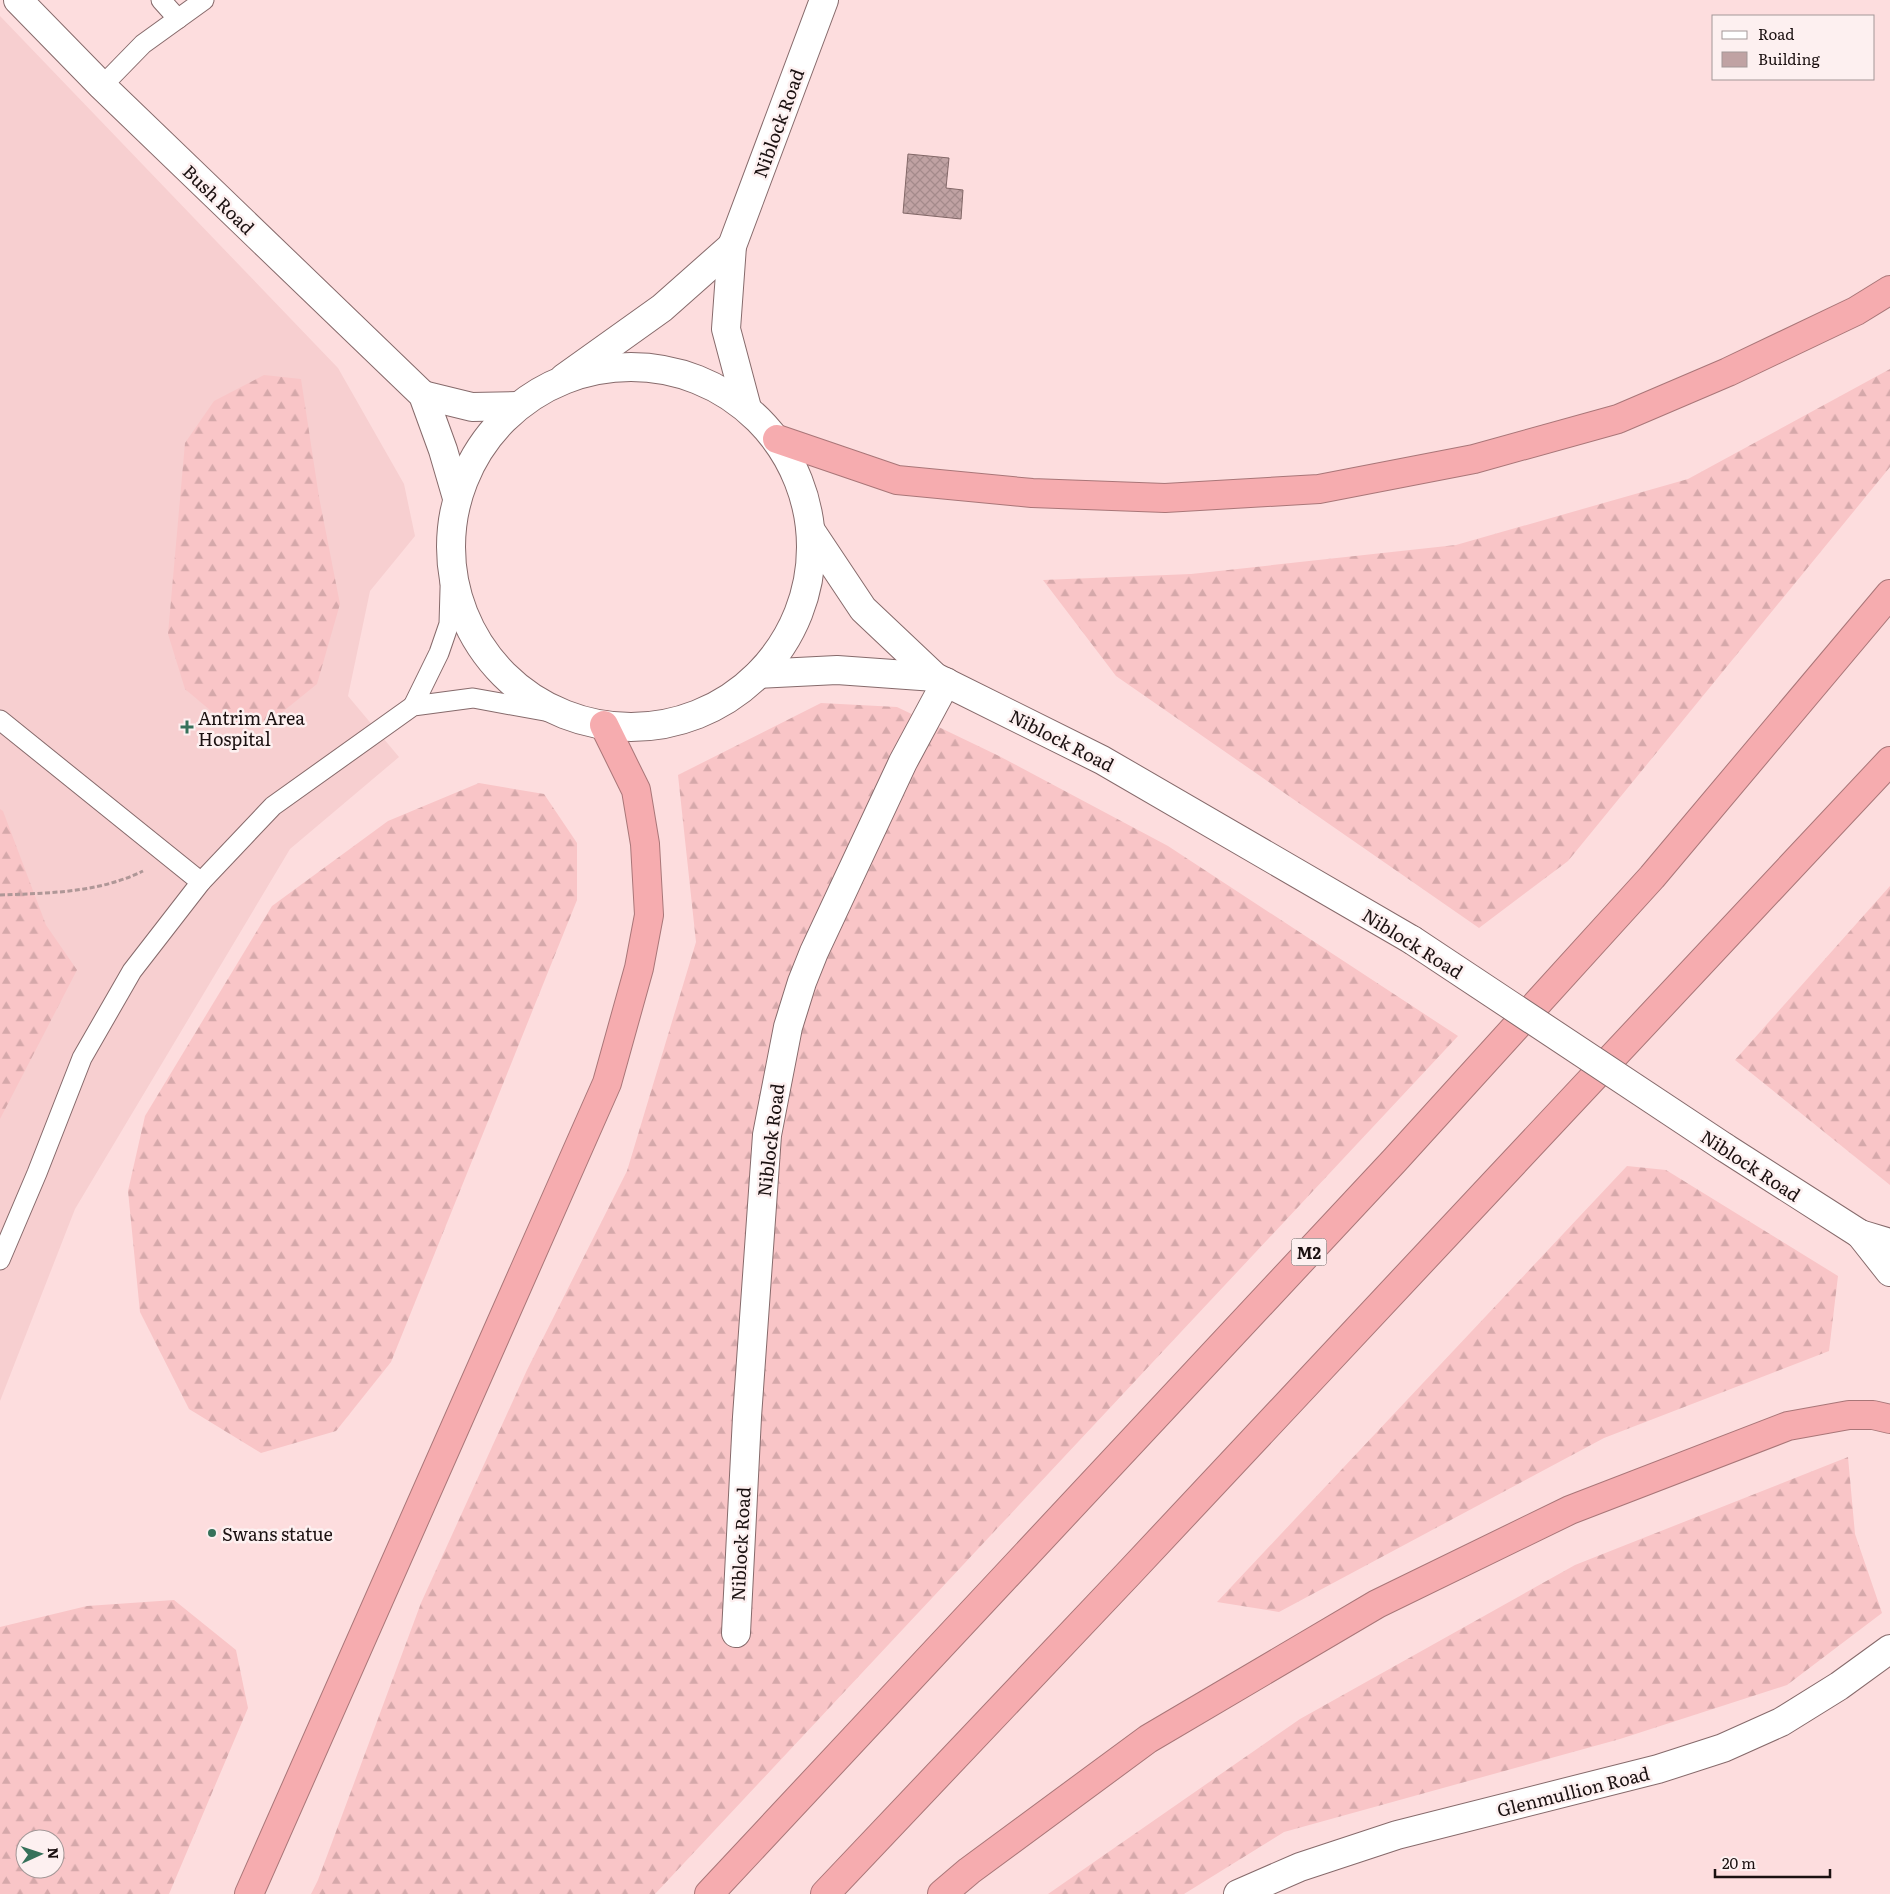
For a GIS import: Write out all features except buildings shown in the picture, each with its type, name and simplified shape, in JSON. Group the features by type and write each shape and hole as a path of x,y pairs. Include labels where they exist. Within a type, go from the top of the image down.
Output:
{"highway":[{"path":"776,439 897,480 1032,492 1164,498 1319,489 1474,459 1618,419 1737,368 1856,311 1890,290"},
{"name":"M2","path":"709,1894 1467,1081 1652,877 1890,594"},
{"path":"249,1894 607,1083 639,968 649,915 645,844 636,790 604,726"},
{"path":"825,1894 1165,1535 1890,761"},
{"path":"942,1894 969,1871 1148,1739 1377,1604 1570,1510 1788,1426 1849,1415 1873,1415 1890,1419"}],"main road":[{"name":"Bush Road","path":"18,0 102,86 423,395 443,450 457,498"},
{"name":"Niblock Road","path":"747,408 726,329 732,246 824,0"},
{"name":"Niblock Road","path":"564,378 662,308 732,246"},
{"path":"617,366 671,370 711,384 747,408 776,439 801,483 811,532 809,581 793,628 760,674 714,708 660,726 604,726 561,714 523,692 491,661 463,611 451,555 457,498 481,446 518,406 564,378 617,366"},
{"path":"423,395 472,407 518,406"},
{"name":"Niblock Road","path":"811,532 864,609 940,680 1102,760 1412,940 1724,1147 1860,1234 1890,1243"},
{"name":"Niblock Road","path":"760,674 837,670 940,680"},
{"name":"Niblock Road","path":"736,1633 747,1417 767,1135 788,1027 802,982 818,943 940,680"},
{"name":"Niblock Road","path":"1860,1234 1890,1272"},
{"name":"Glenmullion Road","path":"1238,1894 1300,1867 1397,1835 1658,1770 1723,1748 1781,1722 1839,1686 1890,1649"}],"lane":[{"path":"161,0 178,19"},
{"path":"102,86 143,44 204,0"},
{"path":"2,1250 37,1173 82,1058 132,971 201,882 273,806 413,706 439,654 449,624 451,555"},
{"path":"413,706 473,698 561,714"},
{"path":"0,720 201,882"}],"path":[{"path":"0,895 80,891 126,880 170,858"}],"shaded area":[{"name":"Antrim Area Hospital","path":"0,16 338,368 404,484 415,536 370,591 348,696 399,757 290,849 75,1209 0,1401"}],"green space":[{"path":"1890,369 1890,467 1568,861 1479,928 1116,676 1043,580 1191,574 1456,545 1688,479"},
{"path":"264,375 301,379 319,497 340,604 317,684 275,718 230,727 185,689 168,634 185,443 214,401"},
{"path":"821,703 897,707 999,756 1168,846 1458,1036 655,1894 311,1894 318,1880 421,1603 527,1370 627,1171 696,942 678,775"},
{"path":"479,783 544,794 577,843 577,900 391,1362 336,1431 261,1453 189,1409 140,1312 128,1191 145,1116 272,906 388,821"},
{"path":"0,809 3,811 46,925 77,970 0,1119"},
{"path":"1890,886 1890,1185 1735,1060"},
{"path":"1627,1166 1666,1170 1838,1276 1829,1351 1604,1438 1279,1612 1217,1602"},
{"path":"1848,1457 1855,1534 1882,1613 1787,1685 1620,1739 1284,1832 1184,1894 1048,1894 1300,1719 1575,1565"},
{"path":"174,1600 236,1650 248,1708 169,1894 0,1894 0,1627 87,1606"}],"place":[{"name":"Antrim Area Hospital","path":"187,727"},
{"name":"Swans statue","path":"212,1533"}]}
